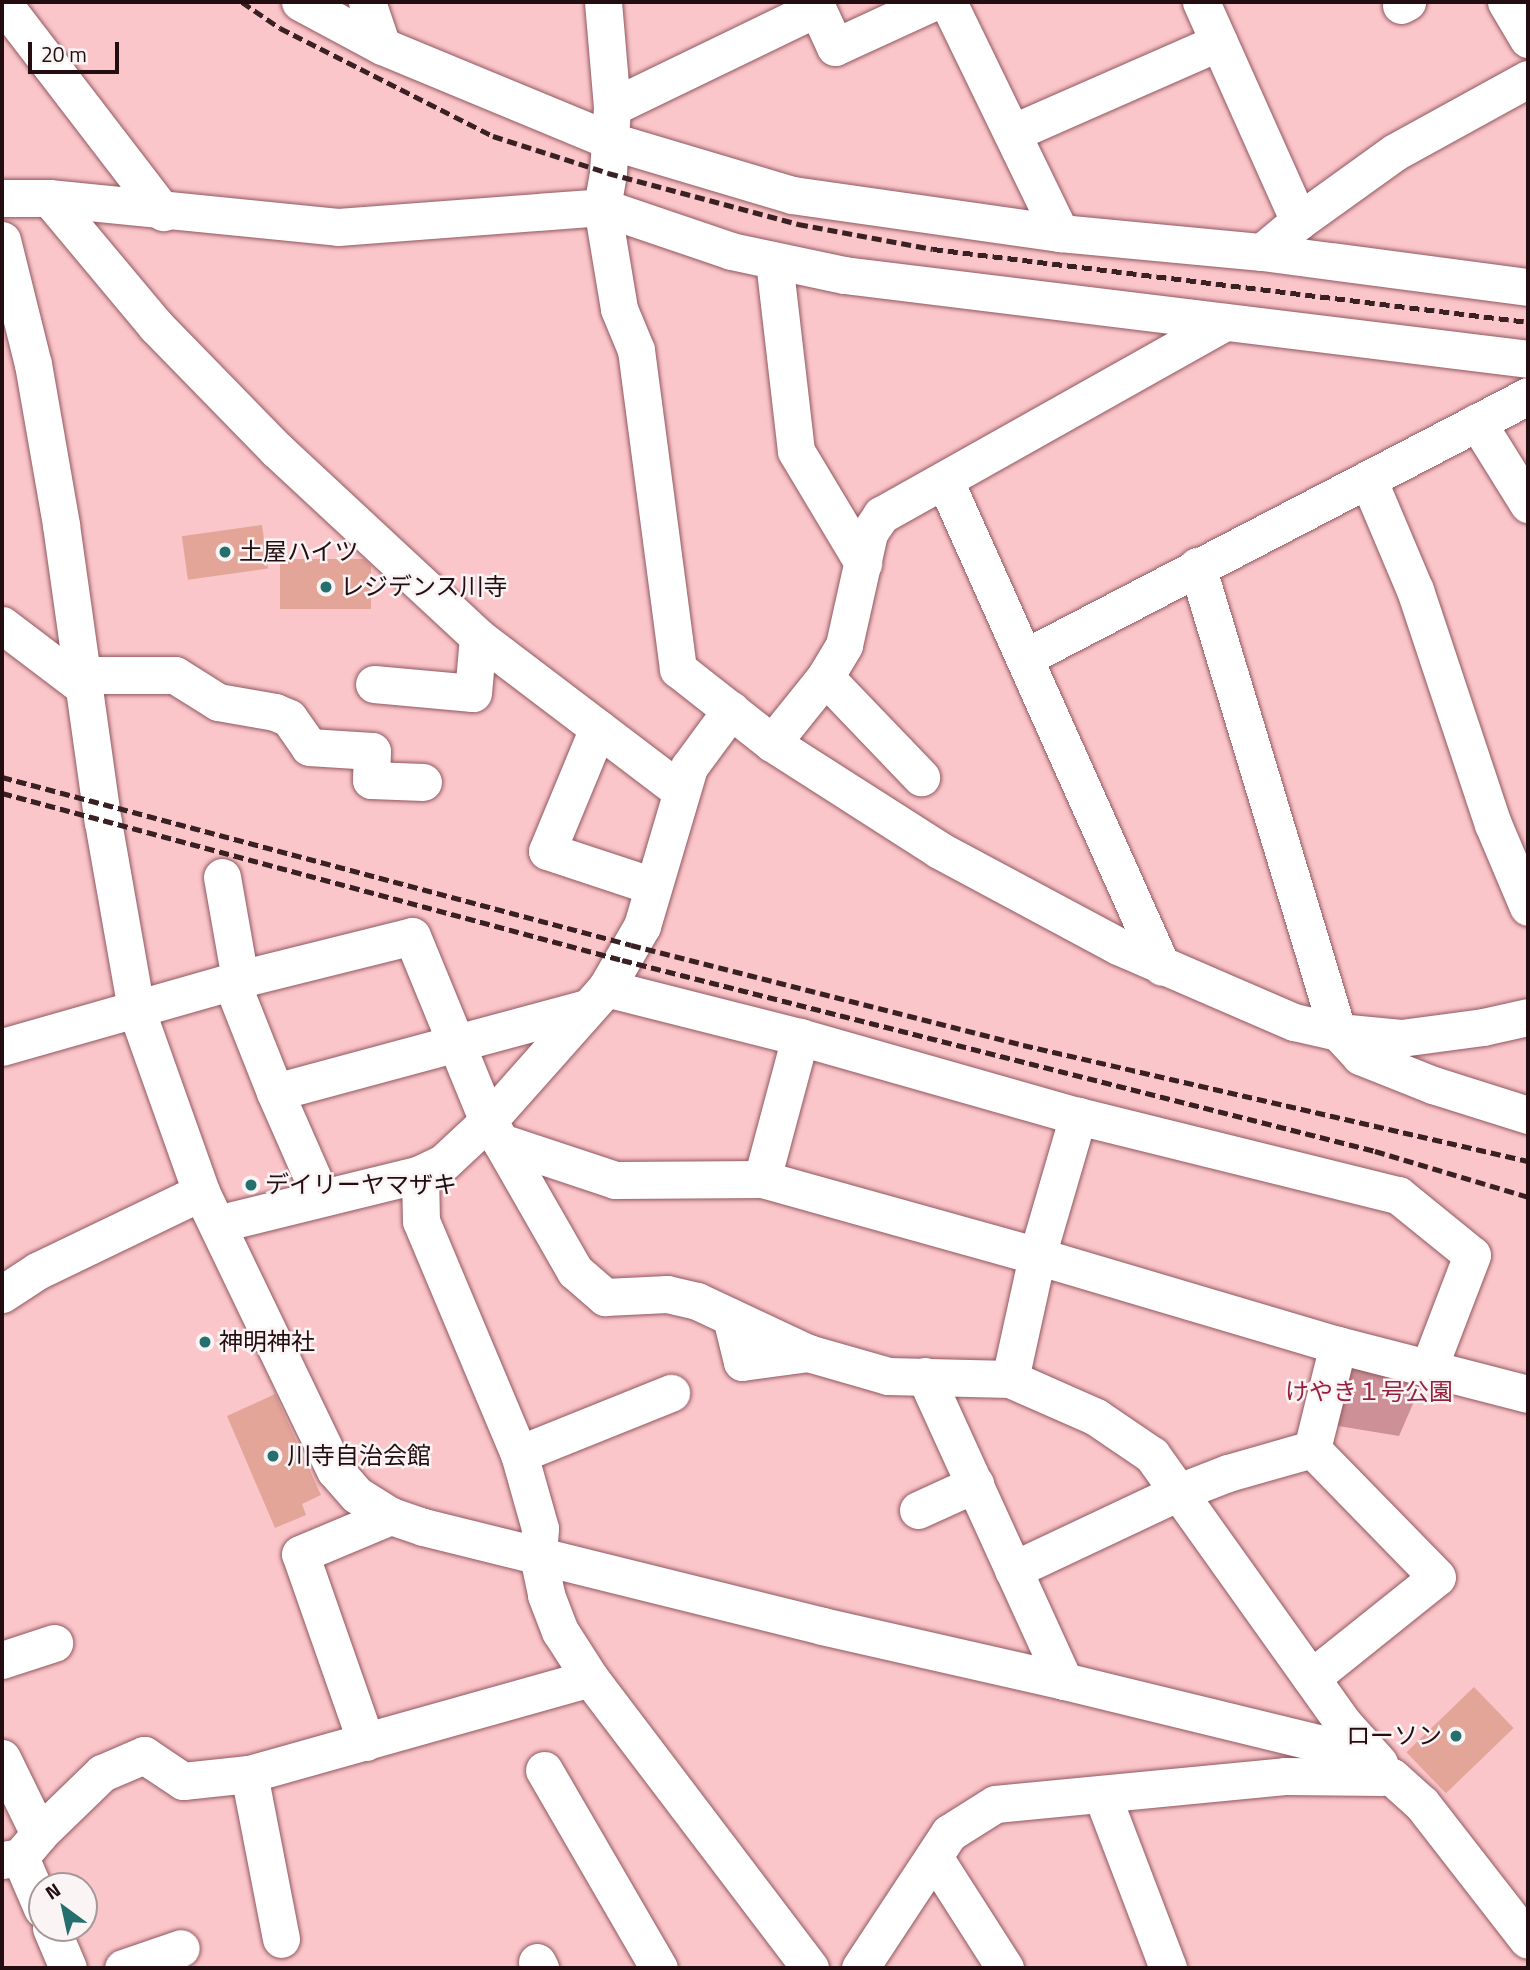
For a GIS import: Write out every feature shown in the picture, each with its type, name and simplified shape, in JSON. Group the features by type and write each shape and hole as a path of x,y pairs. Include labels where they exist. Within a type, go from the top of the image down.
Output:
{"street":[{"path":"2,2 163,212"},
{"path":"300,2 382,47 612,124 792,195 1060,233 1262,252 1528,287"},
{"path":"367,2 382,47"},
{"path":"603,2 612,124 602,206 619,309 636,350 678,669 772,743 939,850 1162,967 1294,1022 1338,1032 1401,1038 1483,1027 1528,1017"},
{"path":"612,124 817,8 835,47 933,2"},
{"path":"948,2 1060,233"},
{"path":"1201,2 1299,221"},
{"path":"1506,2 1528,39"},
{"path":"1012,133 1219,42"},
{"path":"1262,252 1299,221 1395,152 1528,79"},
{"path":"2,198 48,198 163,212 338,227 602,206 731,251 844,275 1528,359"},
{"path":"48,198 156,326 277,450 478,637 681,791"},
{"path":"2,240 33,364 61,525 103,822 136,1009 201,1192 335,1469 357,1495 391,1516 538,1556 1323,1744 1392,1777"},
{"path":"774,261 796,451 863,563"},
{"path":"772,743 825,677 844,645 869,533 881,515 1226,322"},
{"path":"1024,658 1528,396"},
{"path":"1477,422 1528,504"},
{"path":"1367,479 1415,590 1493,824 1528,907"},
{"path":"945,481 1162,967"},
{"path":"1197,566 1338,1032 1360,1056 1433,1085 1528,1115"},
{"path":"2,625 83,681 175,675 218,702 275,712 289,718 309,747 372,751 371,780 423,782"},
{"path":"374,684 473,693 478,637"},
{"path":"825,677 921,777"},
{"path":"217,1224 419,1174 495,1132 597,998 642,926 689,767 731,710"},
{"path":"598,728 547,851 653,886"},
{"path":"222,877 235,980 275,1092 321,1197"},
{"path":"2,1047 235,980 412,936 495,1132 575,1271 605,1297 667,1294 697,1301 808,1353 888,1376 1010,1379 1096,1417 1152,1455 1343,1723 1392,1777 1422,1804 1525,1928"},
{"path":"275,1092 457,1043 597,998 678,1006 800,1037 1078,1116 1398,1195 1472,1255 1429,1367"},
{"path":"762,1180 800,1037"},
{"path":"1010,1379 1037,1256 1078,1116"},
{"path":"495,1132 615,1180 762,1180 1037,1256 1338,1345 1528,1394"},
{"path":"419,1174 421,1221 519,1454 540,1528 538,1556 546,1595 560,1631 590,1678 810,1968"},
{"path":"2,1294 37,1271 201,1192"},
{"path":"1312,1449 1338,1345"},
{"path":"925,1376 1064,1681"},
{"path":"519,1454 671,1393"},
{"path":"1013,1570 1179,1492 1228,1473 1312,1449"},
{"path":"1311,1678 1437,1577 1312,1449"},
{"path":"918,1510 975,1484"},
{"path":"366,1742 300,1553 391,1516"},
{"path":"2,1660 54,1643"},
{"path":"20,1850 102,1773 144,1755 183,1781 249,1774 590,1678"},
{"path":"2,1758 20,1850 28,1872"},
{"path":"544,1769 659,1968"},
{"path":"249,1774 281,1939"},
{"path":"860,1968 949,1833 995,1804 1285,1776 1392,1777"},
{"path":"1102,1795 1168,1968"},
{"path":"934,1857 1005,1968"},
{"path":"57,1942 68,1968"},
{"path":"123,1968 181,1948"}],"green space":[{"name":"けやき１号公園","path":"1338,1345 1429,1367 1399,1436 1320,1423"}],"building":[{"name":"土屋ハイツ","path":"262,525 268,569 188,580 182,536"},
{"name":"レジデンス川寺","path":"280,559 364,559 371,566 371,609 280,609"},
{"name":"川寺自治会館","path":"275,1394 321,1495 302,1504 306,1515 275,1528 227,1416"},
{"name":"ローソン","path":"1474,1687 1514,1728 1446,1793 1406,1752"}],"railway":[{"path":"242,2 280,28 493,136 608,173 798,224 933,249 1528,322"},
{"path":"2,777 631,945 1023,1045 1528,1161"},
{"path":"2,793 622,960 1375,1151 1528,1197"}],"place":[{"name":"土屋ハイツ","path":"225,552"},
{"name":"レジデンス川寺","path":"326,587"},
{"name":"デイリーヤマザキ","path":"251,1185"},
{"name":"神明神社","path":"205,1342"},
{"name":"川寺自治会館","path":"273,1456"},
{"name":"ローソン","path":"1456,1736"}]}
